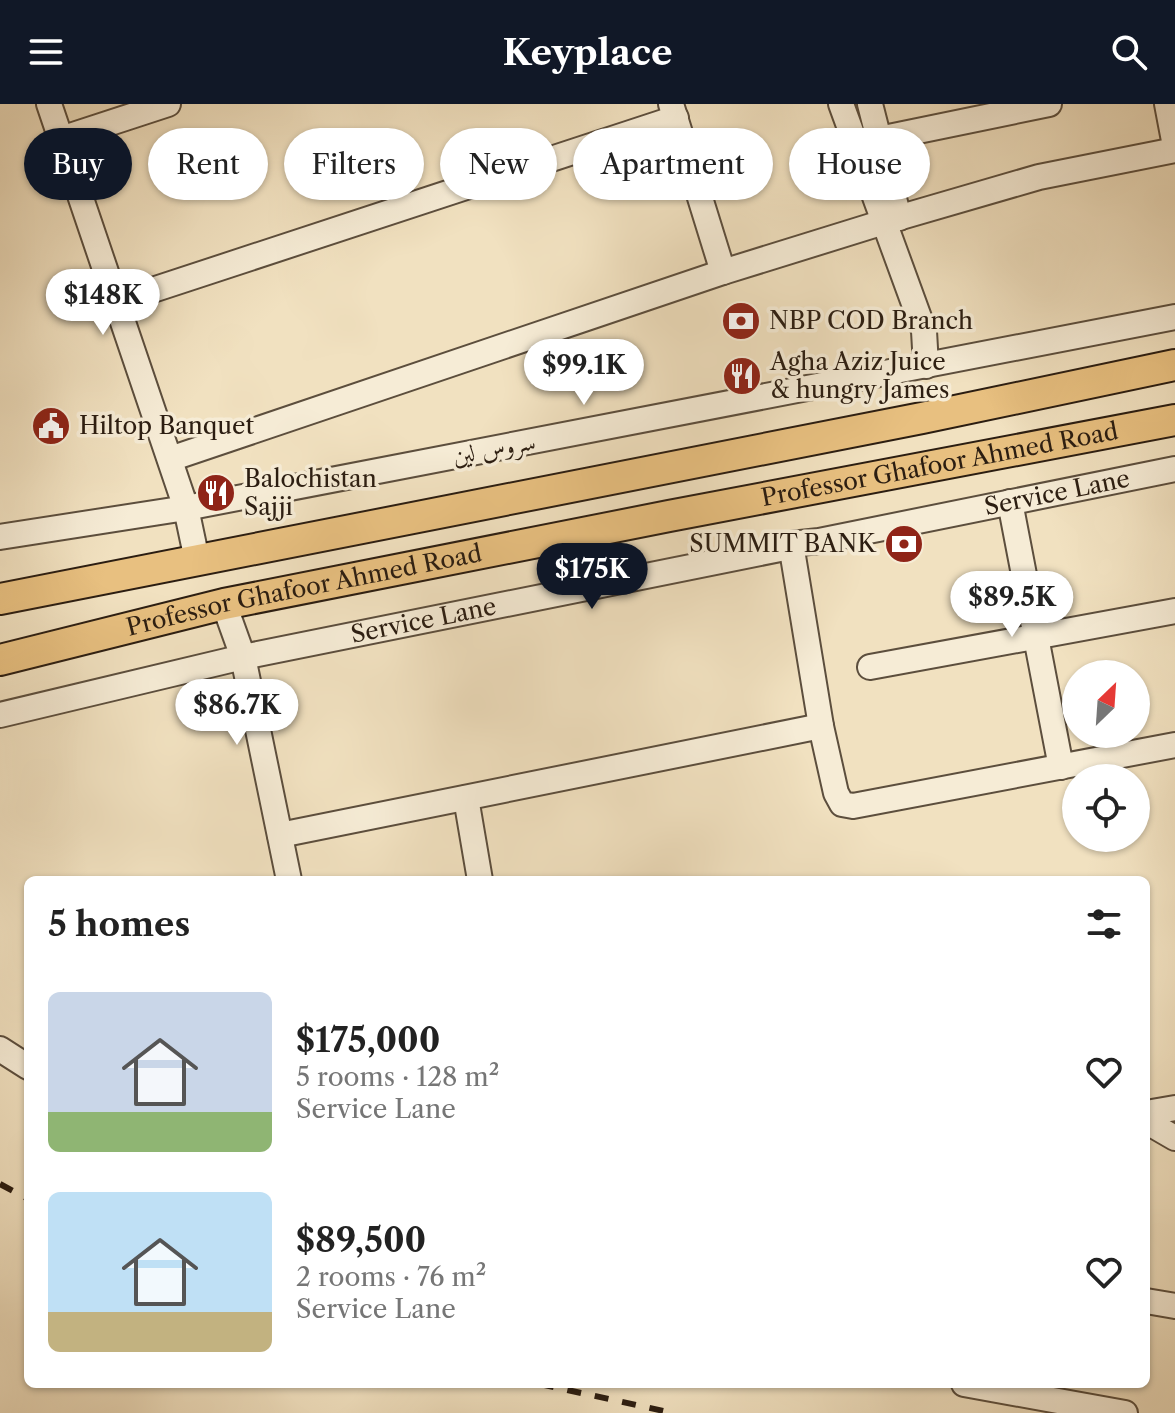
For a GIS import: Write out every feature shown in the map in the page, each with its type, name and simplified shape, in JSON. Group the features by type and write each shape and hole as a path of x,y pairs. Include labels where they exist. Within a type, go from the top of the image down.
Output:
{"main road":[{"path":"0,599 922,418 1175,365"},
{"path":"922,418 929,467"},
{"name":"Professor Ghafoor Ahmed Road","path":"0,660 224,604 1175,420"}],"street":[{"path":"49,104 57,128"},
{"path":"95,128 168,104"},
{"path":"841,104 891,220 924,331 926,366"},
{"path":"870,104 876,128"},
{"path":"930,128 1049,104"},
{"path":"170,459 723,272 891,220 1039,177 1175,148 1167,104"},
{"path":"116,302 674,111 723,272"},
{"path":"82,200 186,508 197,560"},
{"path":"888,200 891,220"},
{"name":"سروس لین","path":"0,537 186,508 1175,317"},
{"name":"Service Lane","path":"0,715 243,657 790,547 791,544 819,541 1175,469"},
{"path":"1010,502 1061,767"},
{"path":"791,544 821,726 836,793 842,804 853,806 1175,745"},
{"path":"224,604 243,657 288,876"},
{"path":"870,667 1175,611"},
{"path":"280,835 821,726"},
{"path":"466,798 479,876"},
{"path":"0,1049 24,1064"},
{"path":"1150,1112 1175,1108"},
{"path":"1150,1118 1156,1127 1175,1138"},
{"path":"1150,1302 1175,1306"},
{"path":"986,1388 1125,1413"}],"railway":[{"path":"0,1184 24,1197"},
{"path":"558,1388 673,1413"}],"place":[{"name":"NBP COD Branch","path":"741,321"},
{"name":"Agha Aziz Juice & hungry James","path":"742,376"},
{"name":"Hiltop Banquet","path":"51,426"},
{"name":"Balochistan Sajji","path":"216,493"},
{"name":"SUMMIT BANK","path":"904,544"}]}
